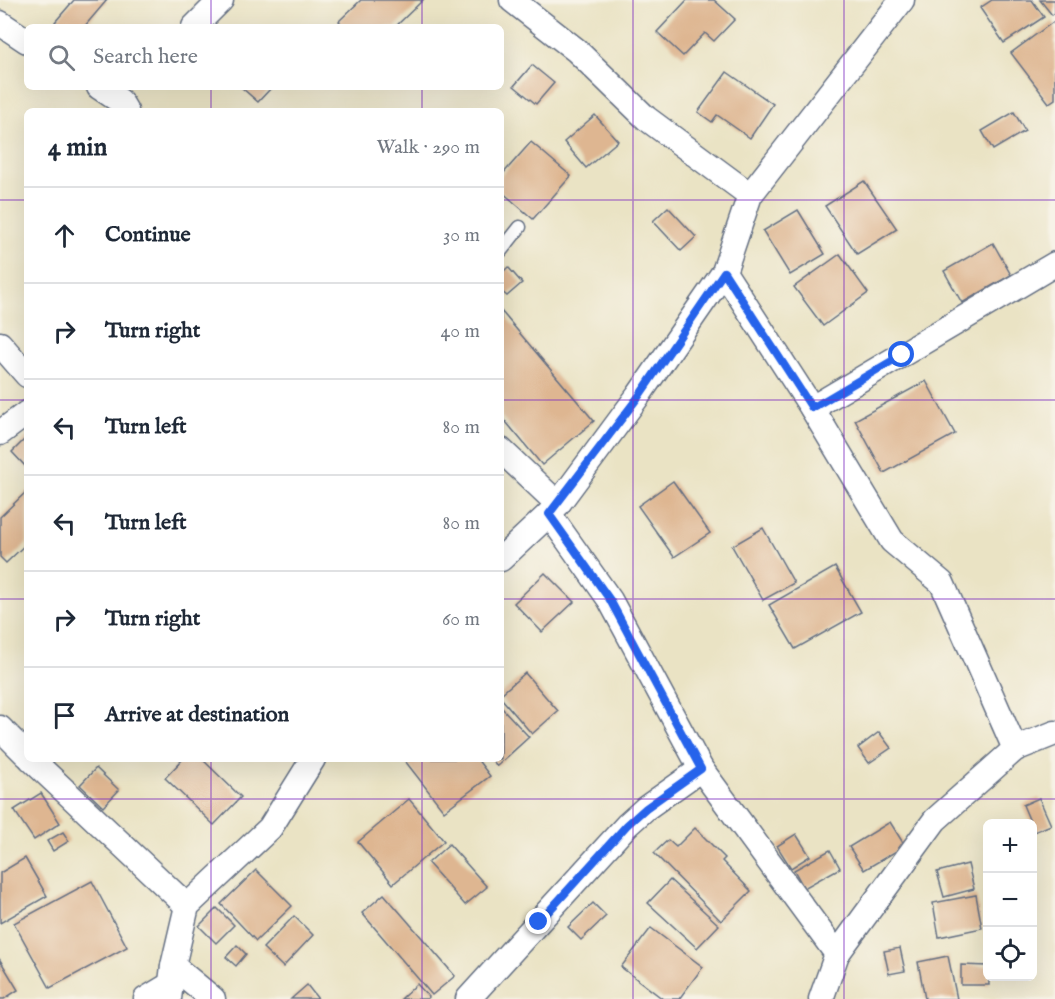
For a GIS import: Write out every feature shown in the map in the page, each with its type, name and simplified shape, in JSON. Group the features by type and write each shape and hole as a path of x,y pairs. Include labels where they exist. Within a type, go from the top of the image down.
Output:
{"street":[{"path":"197,24 221,0"},
{"path":"504,556 553,509 639,396 724,272 750,195 902,0"},
{"path":"525,4 646,118 750,195"},
{"path":"0,23 24,39"},
{"path":"105,90 127,100"},
{"path":"812,408 1055,264"},
{"path":"724,272 812,408 892,541 942,583 1015,749"},
{"path":"0,344 24,372"},
{"path":"0,433 24,415"},
{"path":"504,453 553,509 610,600 701,769 837,954"},
{"path":"0,728 24,752"},
{"path":"821,999 837,954 935,820 1015,749 1055,733"},
{"path":"34,762 187,906"},
{"path":"146,999 171,983 187,906 270,828 312,762"},
{"path":"468,999 627,825 646,808 701,769"},
{"path":"171,983 213,999"}],"lane":[{"path":"504,247 520,227"}],"building":[{"path":"74,0 107,0 87,24 57,24 55,22"},
{"path":"361,0 423,0 398,24 342,24 339,21"},
{"path":"687,0 714,0 735,19 714,41 705,33 683,56 657,32"},
{"path":"992,0 1032,0 1044,17 1004,43 980,8"},
{"path":"1040,0 1055,0 1055,13 1052,15"},
{"path":"1053,22 1055,25 1055,99 1049,103 1011,53"},
{"path":"532,65 554,83 536,104 514,86"},
{"path":"727,72 773,104 750,138 717,115 712,122 698,112"},
{"path":"244,90 269,90 258,102"},
{"path":"1014,112 1025,131 993,150 982,131"},
{"path":"595,115 618,141 586,168 564,142"},
{"path":"531,142 571,176 533,219 504,194 504,173"},
{"path":"864,181 897,229 857,254 825,206"},
{"path":"668,207 696,237 681,251 653,221"},
{"path":"798,210 825,254 790,275 763,231"},
{"path":"993,243 1011,275 962,303 944,271"},
{"path":"840,254 868,293 823,326 794,287"},
{"path":"508,267 522,283 507,296 504,294 504,271"},
{"path":"504,315 594,421 542,465 504,420"},
{"path":"926,381 955,434 884,473 855,420"},
{"path":"24,440 24,465 12,452"},
{"path":"673,481 710,533 674,557 638,506"},
{"path":"24,494 24,546 6,563 0,557 0,517"},
{"path":"763,528 794,583 763,600 732,546"},
{"path":"835,567 861,612 795,649 769,605"},
{"path":"545,573 574,602 542,632 514,603"},
{"path":"525,673 558,711 532,734 504,701 504,691"},
{"path":"504,710 529,737 504,760"},
{"path":"879,732 891,748 869,763 858,748"},
{"path":"180,762 205,762 241,797 214,825 165,778"},
{"path":"406,762 479,762 490,776 444,811"},
{"path":"96,768 119,790 103,807 80,785"},
{"path":"41,793 60,823 34,840 14,810"},
{"path":"1039,798 1051,825 1037,831 1037,819 1029,819 1023,805"},
{"path":"409,799 444,841 393,884 358,842"},
{"path":"890,822 905,846 864,870 849,847"},
{"path":"695,828 725,858 722,861 751,891 721,921 654,853 668,840 676,847"},
{"path":"63,832 69,841 53,851 47,841"},
{"path":"796,834 810,856 791,868 777,846"},
{"path":"449,844 487,887 465,905 428,863"},
{"path":"830,850 840,868 804,888 794,870"},
{"path":"25,858 47,896 0,923 0,873"},
{"path":"968,864 974,889 944,897 937,872"},
{"path":"256,870 292,906 256,941 221,904"},
{"path":"670,880 719,925 697,948 648,903"},
{"path":"92,881 127,947 50,988 14,923"},
{"path":"384,894 455,976 432,995 362,913"},
{"path":"976,895 982,928 939,937 933,903"},
{"path":"593,903 606,916 581,940 568,927"},
{"path":"217,908 234,925 216,943 199,926"},
{"path":"294,916 313,935 283,967 263,948"},
{"path":"651,928 703,967 679,999 663,999 621,967"},
{"path":"237,945 246,954 236,966 226,957"},
{"path":"900,948 905,971 889,974 884,951"},
{"path":"948,956 957,999 925,999 918,962"},
{"path":"0,960 18,990 4,999 0,999"},
{"path":"961,965 983,966 983,981 989,981 989,985 961,985"},
{"path":"417,984 429,997 427,999 401,999"},
{"path":"307,985 318,999 291,999"}],"route":[{"path":"539,922 627,825 646,808 701,769 610,600 549,514 639,396 724,272 812,408 902,355"}]}
